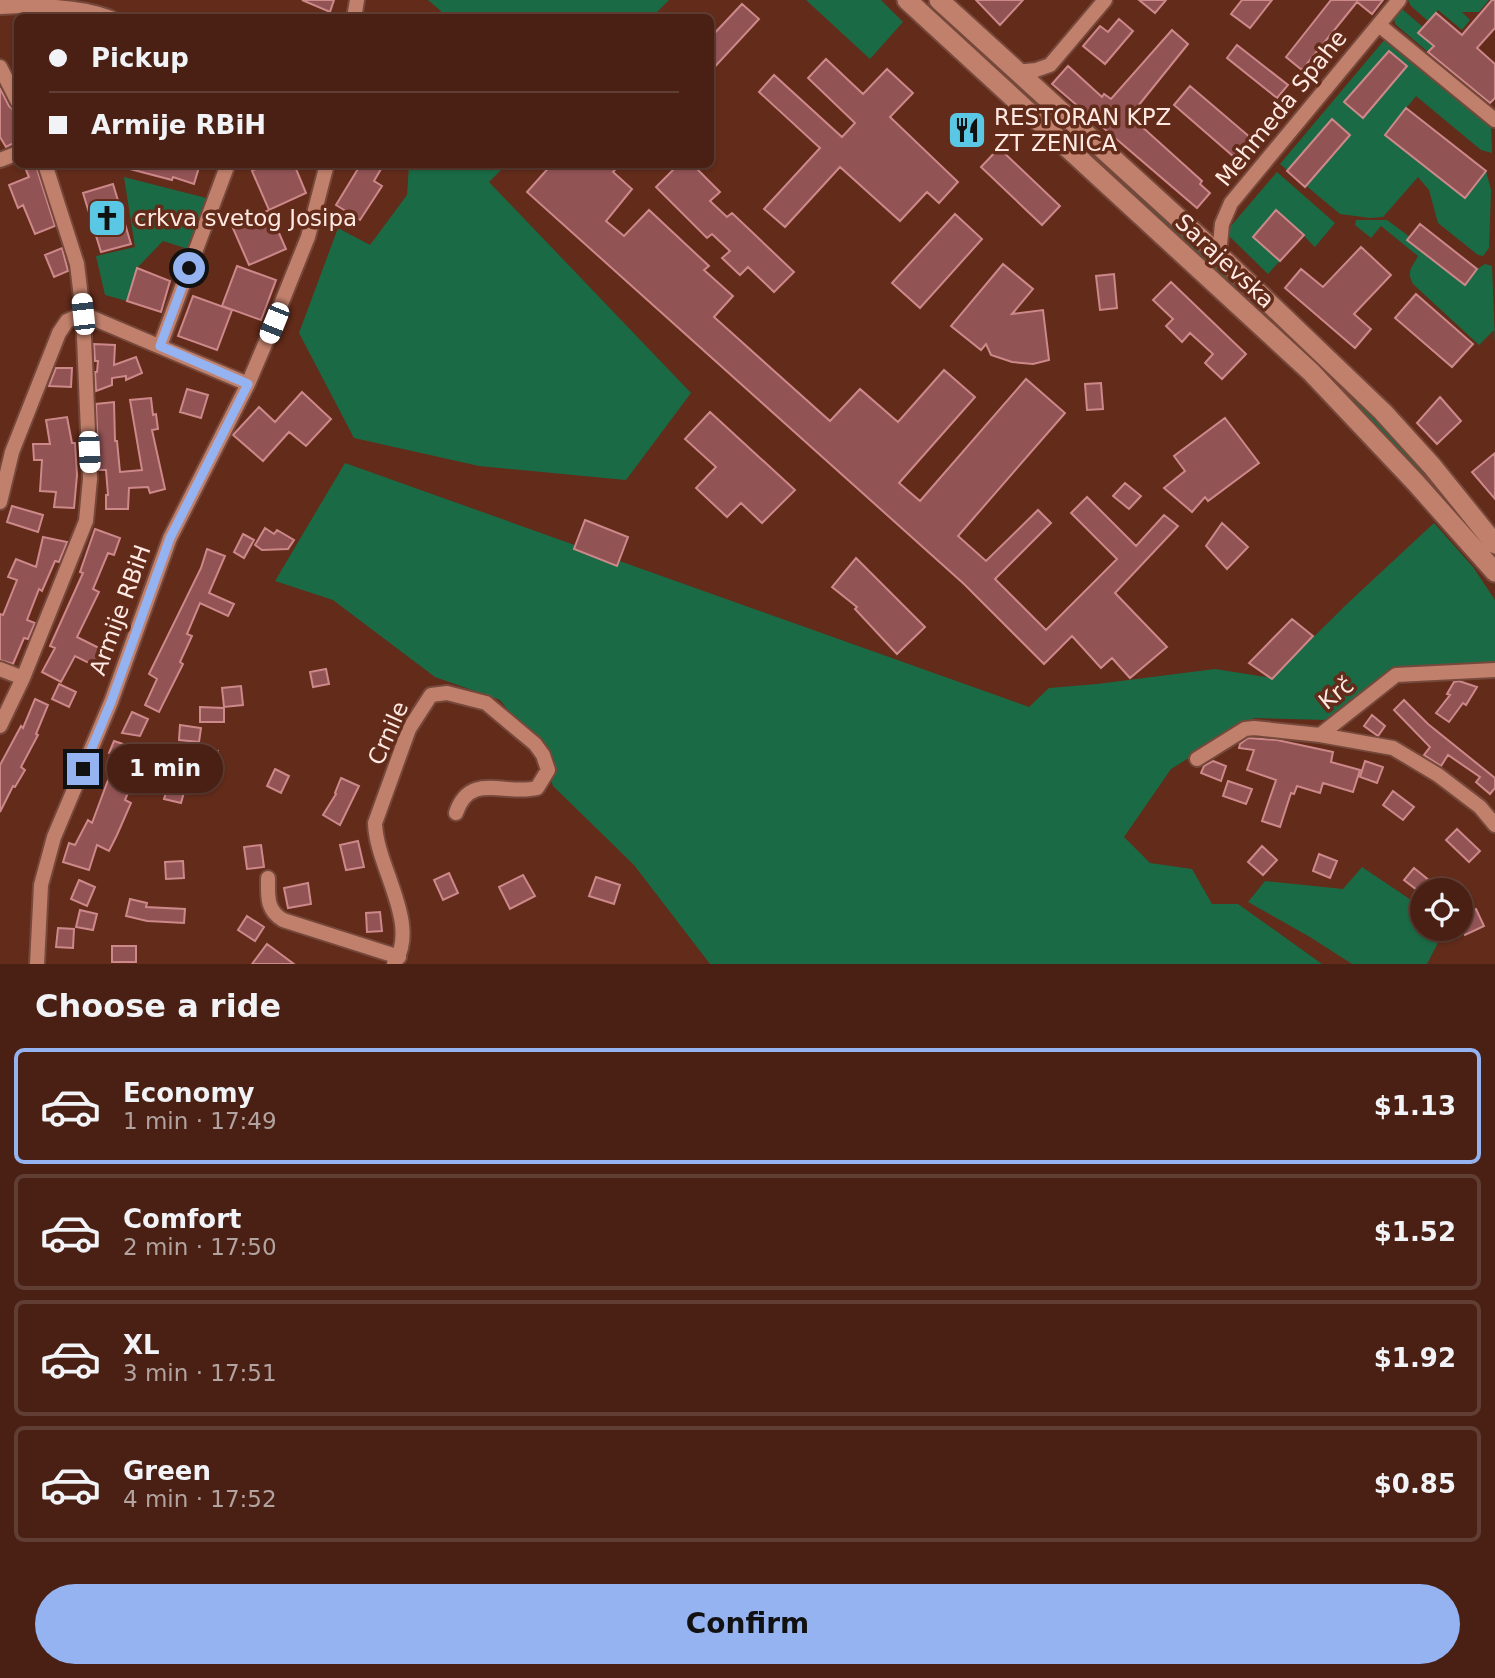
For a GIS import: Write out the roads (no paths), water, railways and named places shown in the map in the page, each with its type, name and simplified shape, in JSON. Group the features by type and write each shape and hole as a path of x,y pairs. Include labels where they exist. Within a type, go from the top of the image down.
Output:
{"main road":[{"name":"Sarajevska","path":"907,0 1311,372 1407,473 1495,572"},
{"name":"Sarajevska","path":"939,0 1219,256 1383,412 1432,466 1495,544"}],"street":[{"path":"1017,72 1050,65 1105,0"},
{"name":"Mehmeda Spahe","path":"1219,256 1222,224 1231,203 1399,0"},
{"path":"0,7 26,5 101,14"},
{"path":"1379,24 1495,120"},
{"path":"0,66 14,94"},
{"path":"0,726 23,678 86,521 90,479 83,314 77,264 46,168"},
{"path":"160,346 227,168"},
{"name":"Armije RBiH","path":"37,964 41,885 54,837 111,702 170,538 248,384 308,237 326,168"},
{"path":"0,502 12,452 59,332 67,321 83,314 248,384"},
{"path":"0,669 23,678"},
{"name":"Krč","path":"1320,735 1396,675 1495,670"},
{"name":"Crnile","path":"397,961 403,943 403,926 382,861 375,823 409,729 431,695 447,693 486,703 535,744 543,755 548,771 537,788 524,792 485,787 471,791 460,801 456,813"},
{"path":"1197,759 1245,729 1320,735"},
{"name":"Krč","path":"1320,735 1393,748 1438,775 1480,807 1495,825"},
{"path":"268,878 271,912 283,920 397,961"}],"place":[{"name":"RESTORAN KPZ ZT ZENICA","path":"967,130"},
{"name":"crkva svetog Josipa","path":"107,218"}]}
